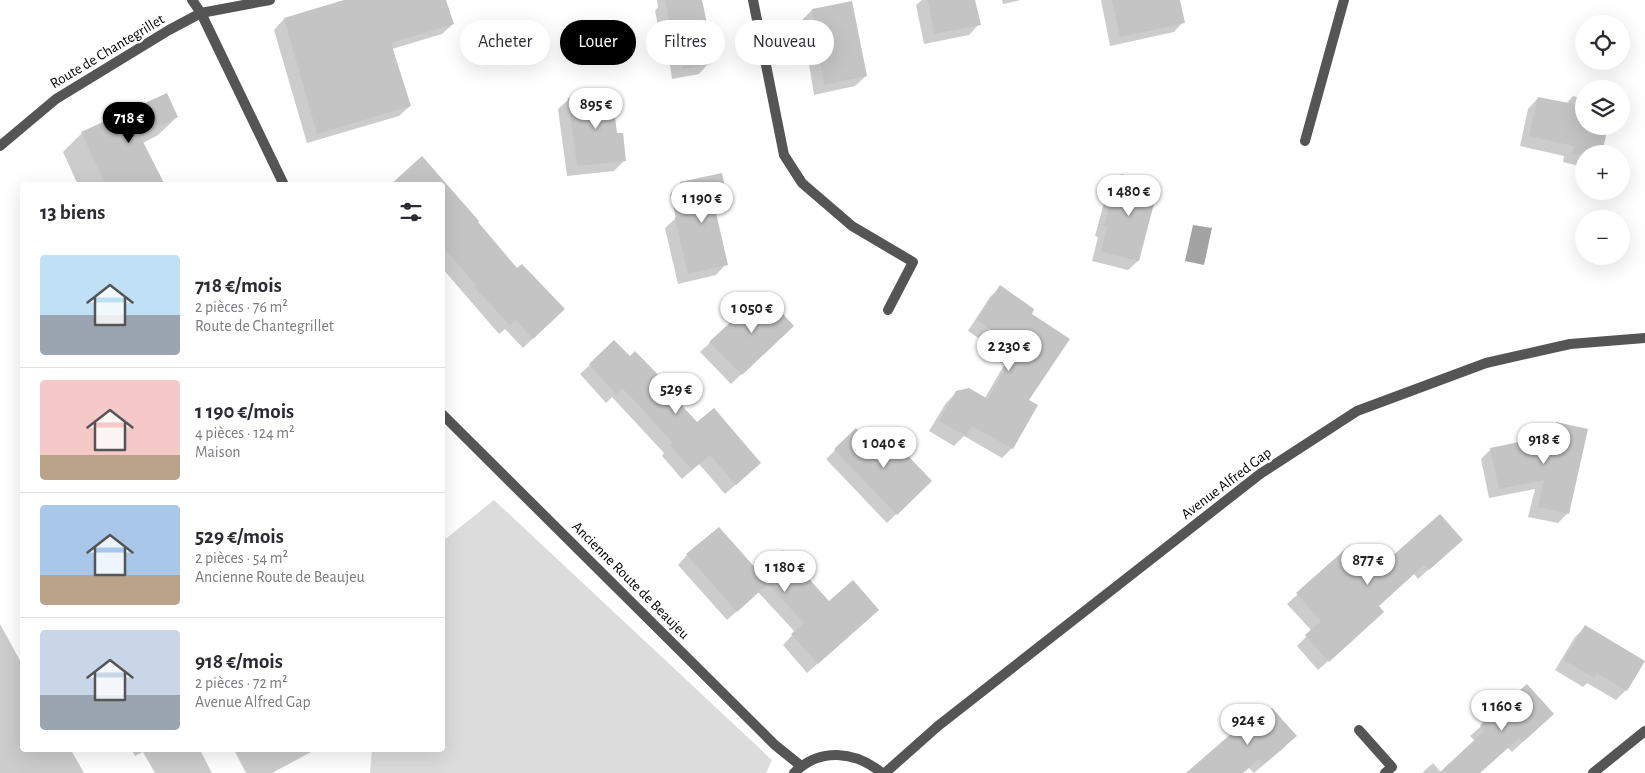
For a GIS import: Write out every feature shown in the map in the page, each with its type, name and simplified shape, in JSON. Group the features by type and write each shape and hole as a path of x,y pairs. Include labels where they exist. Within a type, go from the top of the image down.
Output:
{"street":[{"path":"192,0 201,13 283,182"},
{"name":"Route de Chantegrillet","path":"0,146 56,99 168,30 201,13 270,0"},
{"path":"753,0 784,154 802,183 852,226 912,262 888,310"},
{"path":"1305,141 1344,0"},
{"name":"Avenue Alfred Gap","path":"883,773 938,726 1260,474 1357,411 1486,363 1570,344 1645,338"},
{"name":"Ancienne Route de Beaujeu","path":"445,417 768,738 797,770"},
{"path":"1359,730 1392,767 1385,773"},
{"path":"1593,773 1645,731"},
{"path":"797,770 816,758 834,754 852,756 869,763 883,773"}],"shaded area":[{"path":"1193,225 1212,228 1204,265 1185,261"},
{"path":"494,500 772,760 766,773 370,773 372,752 445,752 445,539"}],"building":[{"path":"344,0 446,0 454,24 391,43 411,106 317,134 284,18"},
{"path":"665,0 702,0 706,20 669,20"},
{"path":"928,0 975,0 981,25 934,34"},
{"path":"1112,0 1180,0 1185,23 1120,37"},
{"path":"852,1 867,76 824,85 821,65 834,65 834,20 814,20 812,9"},
{"path":"681,65 705,65 682,69"},
{"path":"167,93 178,117 140,136 163,182 105,182 81,132"},
{"path":"612,93 617,133 623,133 626,161 577,166 568,98"},
{"path":"1538,97 1575,104 1575,135 1606,135 1604,145 1575,145 1575,154 1572,154 1574,146 1529,136"},
{"path":"422,156 445,182 393,182"},
{"path":"722,173 728,201 714,204 728,265 688,274 675,217 688,214 680,182"},
{"path":"1121,174 1157,183 1153,195 1156,196 1139,261 1101,252 1107,227 1104,226 1114,188 1117,189"},
{"path":"445,182 517,268 522,264 565,309 533,339 516,320 510,325 474,287 476,285 445,249"},
{"path":"1000,285 1034,309 1032,314 1070,339 1029,400 1038,405 1013,449 972,426 966,436 939,421 956,391 969,388 988,399 1013,354 1007,350 1011,344 977,320"},
{"path":"763,292 794,326 742,375 709,342"},
{"path":"614,340 630,356 635,351 666,383 663,385 697,422 714,408 761,463 736,485 710,455 692,470 670,445 673,443 637,403 622,388 616,394 589,364"},
{"path":"1556,422 1588,429 1569,514 1538,507 1544,480 1499,489 1490,448 1553,435"},
{"path":"856,428 867,440 872,435 884,447 892,439 932,481 897,515 834,449"},
{"path":"1440,514 1463,540 1429,570 1424,565 1379,606 1384,612 1329,662 1305,635 1321,621 1296,593 1350,545 1374,572"},
{"path":"719,527 759,572 783,550 829,601 853,580 879,610 818,664 791,634 804,623 768,584 737,612 686,554"},
{"path":"1585,625 1645,661 1627,691 1597,673 1594,678 1564,660"},
{"path":"1527,684 1554,714 1523,742 1519,738 1480,773 1439,773 1484,731 1480,725"},
{"path":"1272,708 1297,736 1264,764 1259,759 1243,773 1186,773 1247,720 1252,725"}]}
